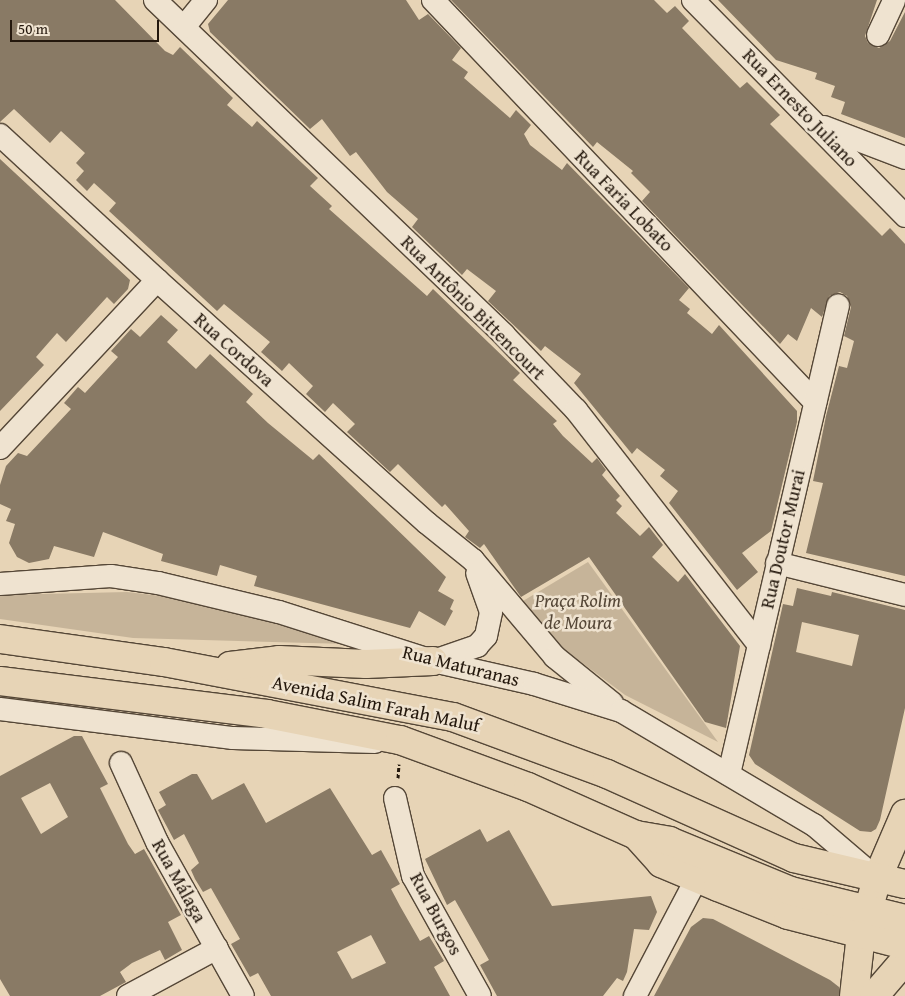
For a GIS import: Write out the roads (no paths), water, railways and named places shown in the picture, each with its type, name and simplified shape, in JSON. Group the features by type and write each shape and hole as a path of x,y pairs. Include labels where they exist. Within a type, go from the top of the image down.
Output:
{"main road":[{"name":"Avenida Salim Farah Maluf","path":"0,639 209,671 454,717 608,774 794,858 905,884"},
{"path":"209,671 279,660 366,664 433,662"},
{"name":"Avenida Salim Farah Maluf","path":"0,681 267,714 401,741 519,784 636,835 661,863 788,915 864,923 905,945"},
{"path":"854,996 864,923 877,878 905,814"},
{"path":"636,835 669,841 864,923 905,919"},
{"path":"874,996 905,960"}],"street":[{"name":"Rua Antônio Bittencourt","path":"155,0 504,335 576,410 759,645"},
{"path":"184,27 206,0"},
{"name":"Rua Faria Lobato","path":"433,0 815,402"},
{"name":"Rua Ernesto Juliano","path":"694,0 905,216"},
{"path":"878,35 894,0"},
{"path":"818,125 905,158"},
{"name":"Rua Cordova","path":"0,134 157,280 427,523 473,560 555,657 621,711"},
{"path":"0,448 157,280"},
{"name":"Rua Doutor Murai","path":"729,774 838,304"},
{"path":"433,662 477,646 486,636 491,612 473,560"},
{"path":"777,563 905,595"},
{"name":"Rua Maturanas","path":"3,578 111,576 158,583 279,612 433,662 534,684 621,711 814,825 877,878"},
{"name":"Avenida Salim Farah Maluf","path":"0,709 242,739 348,743 401,741"},
{"name":"Rua Málaga","path":"121,763 157,842 243,996"},
{"name":"Rua Burgos","path":"396,798 413,876 480,996"},
{"path":"635,996 697,878"},
{"path":"128,996 217,948"}],"park label":[{"name":"Praça Rolim de Moura","path":"578,612"}]}
